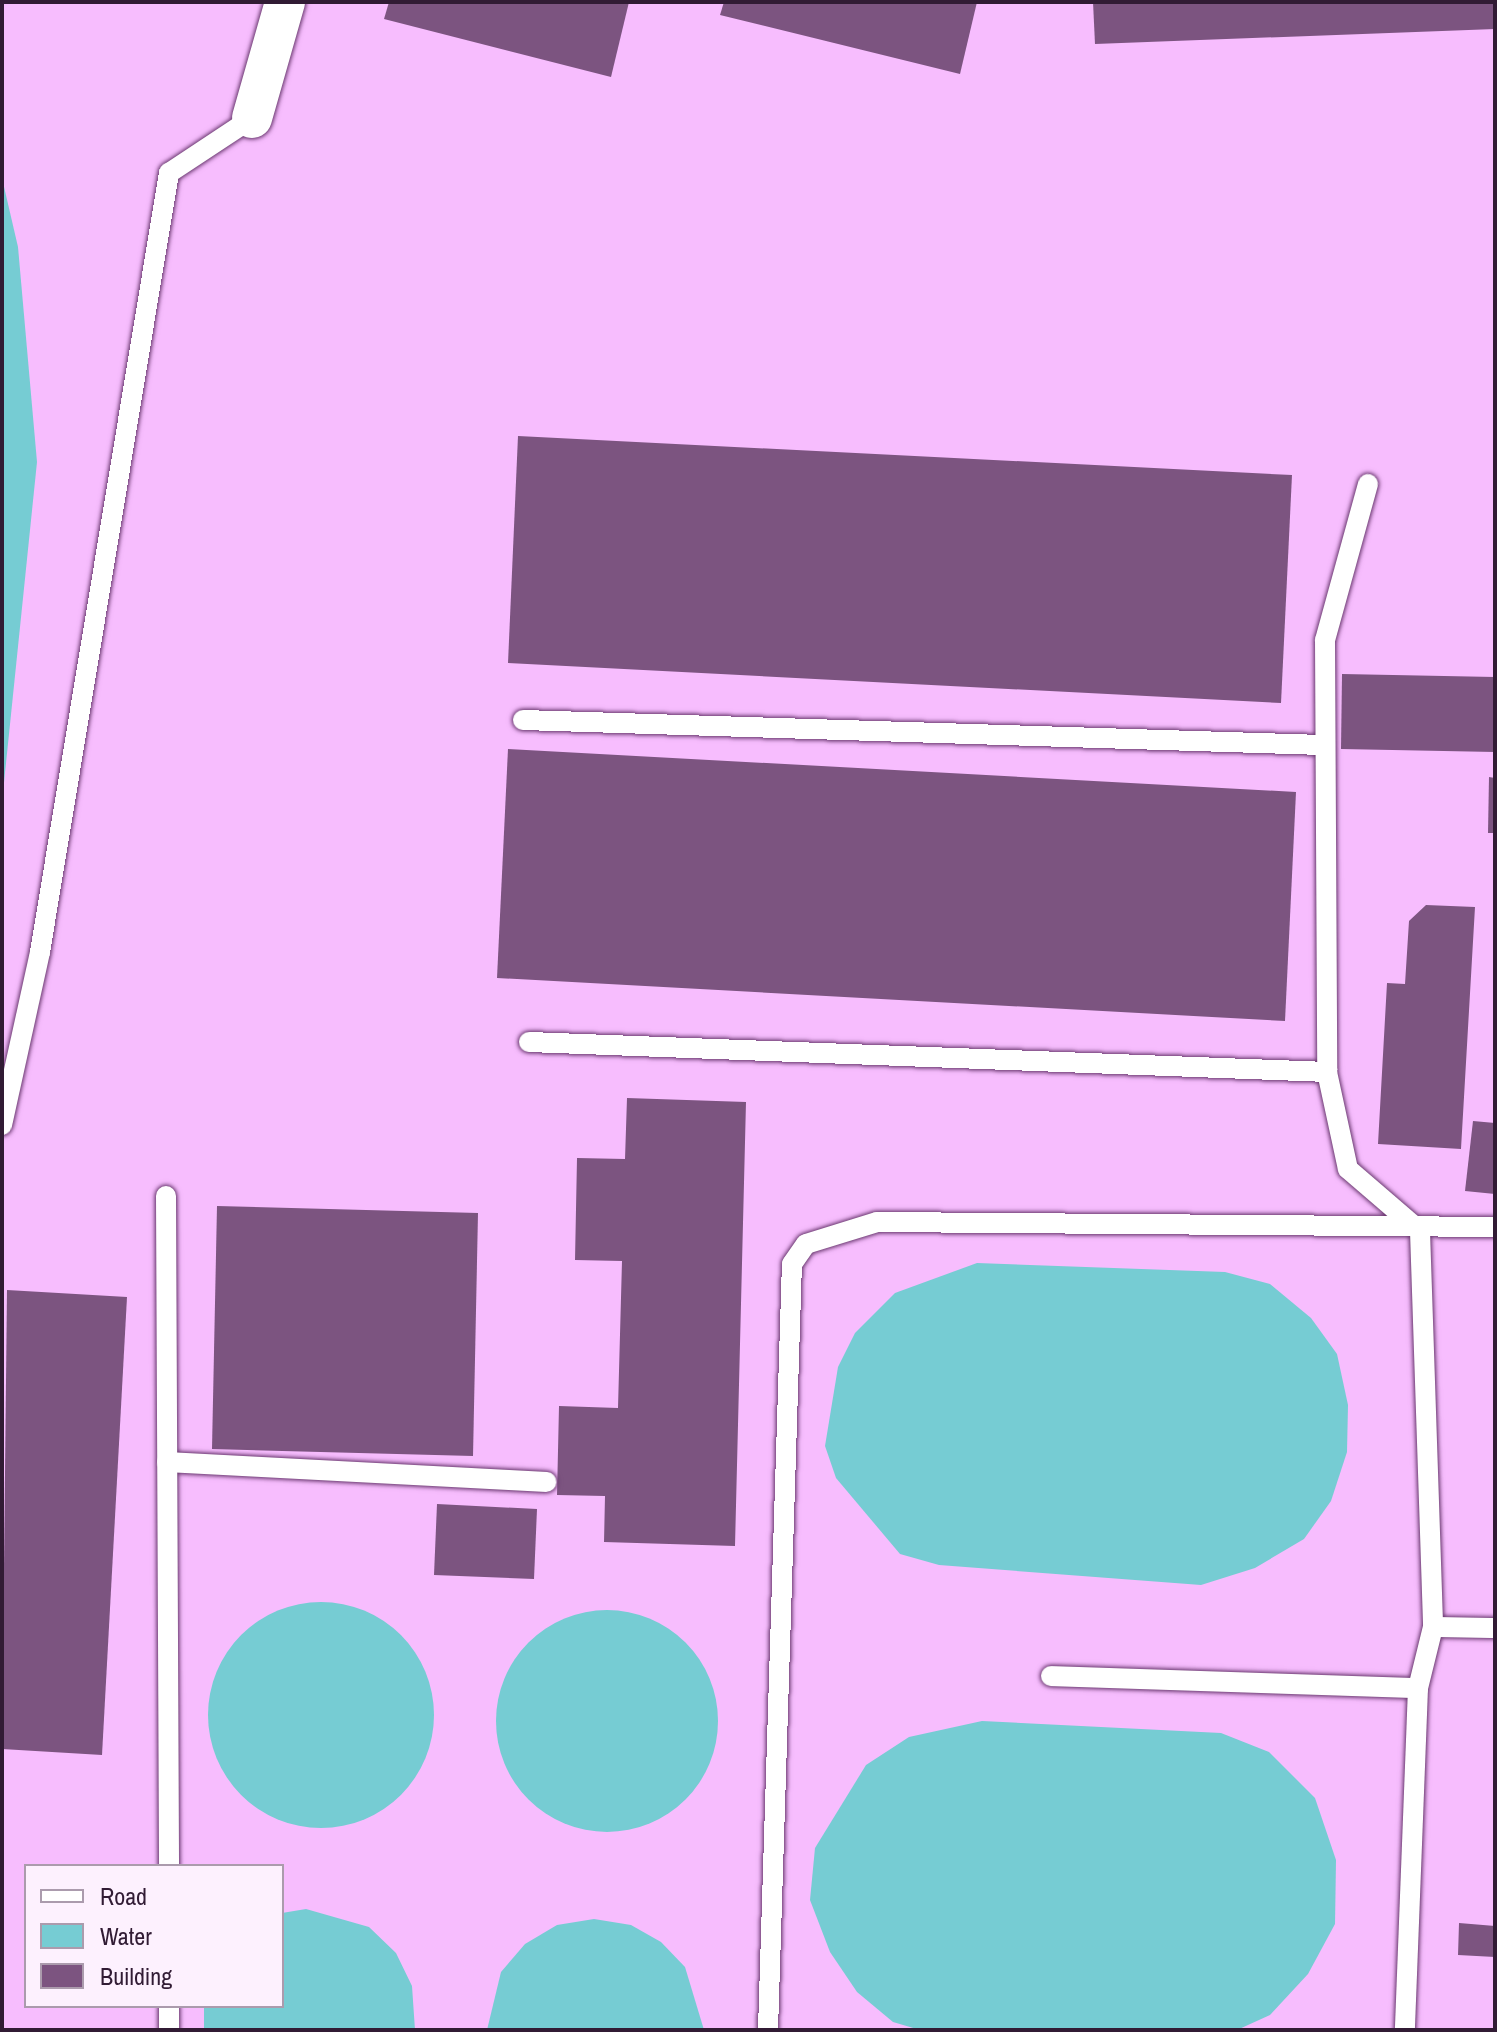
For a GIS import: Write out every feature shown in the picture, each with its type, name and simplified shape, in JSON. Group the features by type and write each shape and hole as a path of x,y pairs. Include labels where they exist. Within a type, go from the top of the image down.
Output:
{"street":[{"path":"252,118 285,2"}],"lane":[{"path":"2,1125 40,952 169,173 252,118"},
{"path":"1368,484 1325,640 1321,745 1327,1072 1348,1169 1420,1231 1433,1627 1418,1688 1405,2030"},
{"path":"523,720 1321,745"},
{"path":"529,1042 1327,1072"},
{"path":"166,1196 169,1864"},
{"path":"768,2030 792,1264 806,1244 877,1222 1420,1231 1495,1227"},
{"path":"167,1462 546,1482"},
{"path":"1433,1627 1495,1628"},
{"path":"1051,1676 1418,1688"},
{"path":"169,2008 169,2030"}],"water":[{"path":"2,178 18,247 37,462 2,802"},
{"path":"977,1263 1225,1272 1270,1284 1311,1318 1337,1354 1348,1405 1347,1452 1331,1501 1304,1539 1255,1568 1201,1585 939,1565 900,1554 836,1478 825,1446 838,1367 855,1333 895,1293"},
{"path":"321,1602 343,1604 364,1611 384,1621 401,1635 415,1652 425,1672 432,1693 432,1737 425,1758 415,1778 401,1795 384,1809 364,1819 343,1826 321,1828 299,1826 278,1819 258,1809 241,1795 227,1778 217,1758 210,1737 208,1715 210,1693 217,1672 227,1652 241,1635 258,1621 278,1611 299,1604"},
{"path":"607,1610 649,1618 685,1643 710,1679 718,1721 710,1763 685,1799 649,1824 607,1832 565,1824 529,1799 504,1763 496,1721 504,1679 529,1643 565,1618"},
{"path":"982,1721 1221,1733 1269,1752 1315,1798 1336,1860 1335,1924 1308,1974 1270,2015 1237,2030 920,2030 893,2022 857,1992 830,1952 810,1900 815,1848 866,1765 909,1737"},
{"path":"306,1909 369,1927 396,1953 412,1986 415,2030 204,2030 204,2008 284,2008 284,1913"},
{"path":"594,1919 631,1925 661,1942 685,1967 704,2030 487,2030 501,1972 525,1944 557,1925"}],"building":[{"path":"389,2 629,2 611,77 384,19"},
{"path":"724,2 977,2 960,74 720,15"},
{"path":"1093,2 1495,2 1495,29 1095,44"},
{"path":"518,436 1292,475 1281,703 508,663"},
{"path":"1342,674 1495,677 1495,752 1341,749"},
{"path":"508,749 1296,792 1285,1021 497,978"},
{"path":"1489,777 1495,778 1495,833 1488,833"},
{"path":"1426,905 1475,907 1461,1149 1378,1144 1387,983 1405,984 1409,921"},
{"path":"627,1098 746,1102 735,1546 604,1542 605,1496 557,1495 559,1406 618,1408 622,1261 575,1260 577,1158 625,1159"},
{"path":"1473,1121 1495,1123 1495,1194 1465,1191"},
{"path":"217,1206 478,1213 473,1456 212,1449"},
{"path":"7,1290 127,1297 102,1755 2,1749"},
{"path":"437,1504 537,1509 534,1579 434,1575"},
{"path":"1459,1923 1495,1926 1495,1957 1458,1955"}]}
